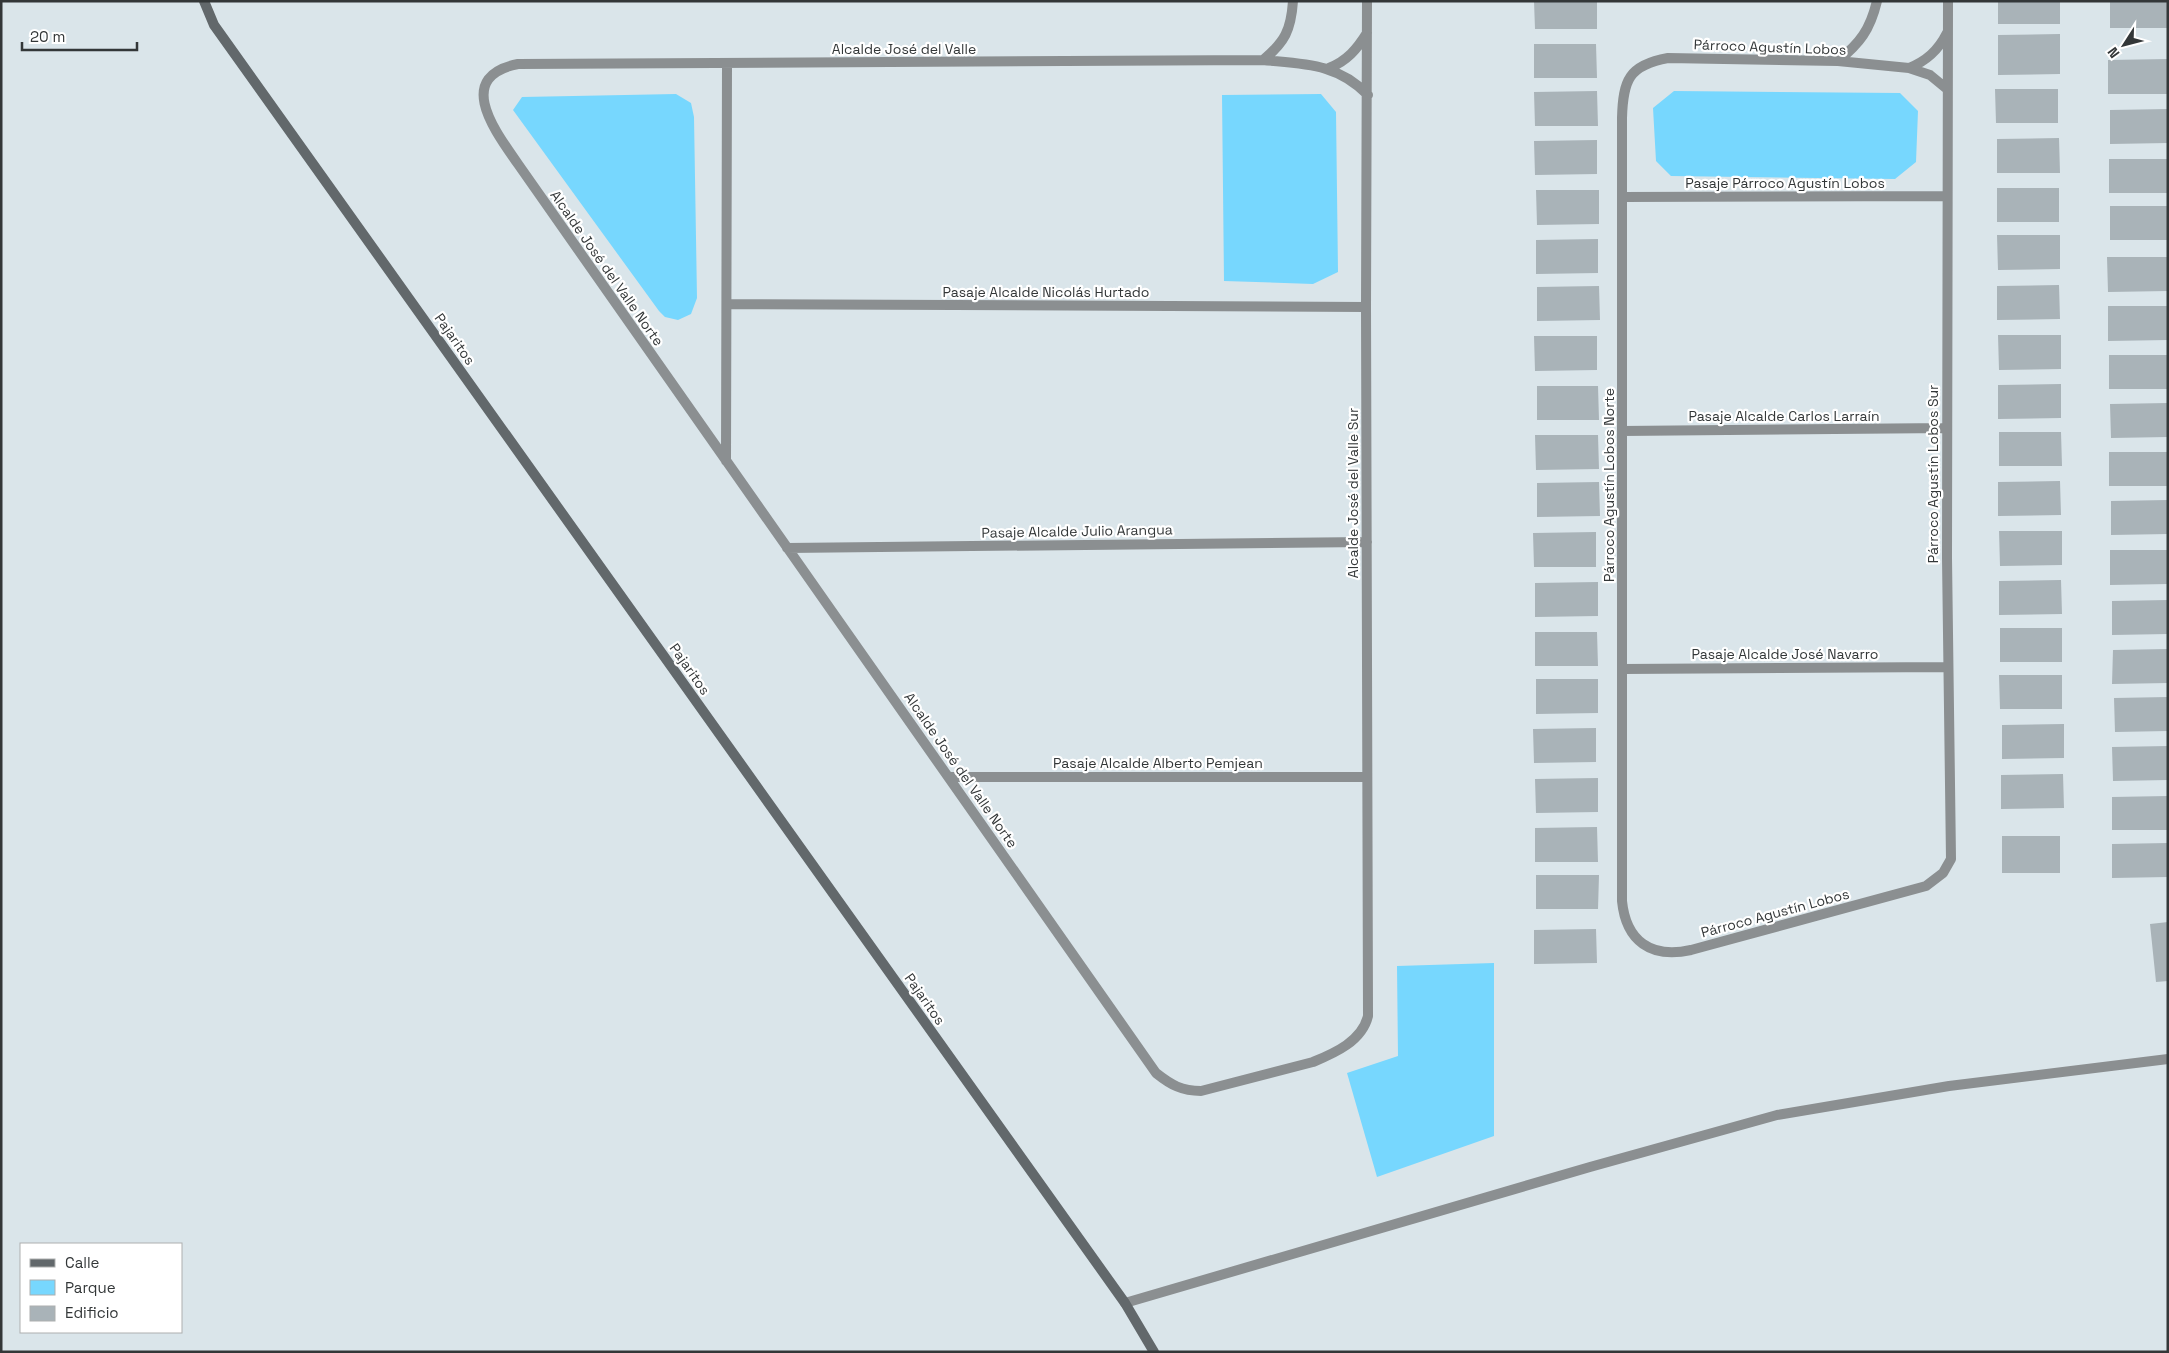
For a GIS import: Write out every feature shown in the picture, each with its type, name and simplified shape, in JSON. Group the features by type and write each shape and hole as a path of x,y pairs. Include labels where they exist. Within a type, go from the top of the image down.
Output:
{"street":[{"name":"Pajaritos","path":"204,1 214,25 1125,1303 1154,1352"},
{"path":"1263,60 1277,49 1285,38 1290,27 1293,1"},
{"name":"Alcalde José del Valle Sur","path":"1367,1 1366,308 1369,984"},
{"path":"1838,61 1852,50 1868,30 1877,1"},
{"path":"1947,89 1948,1"},
{"path":"1909,68 1926,60 1935,52 1948,30"},
{"path":"1329,68 1345,60 1358,48 1367,32"},
{"name":"Párroco Agustín Lobos","path":"1634,71 1650,61 1668,58 1838,61 1909,68 1930,74 1947,89"},
{"name":"Alcalde José del Valle","path":"486,84 498,71 507,66 518,64 1263,60 1320,65 1329,68 1347,77 1368,95"},
{"path":"726,461 727,64"},
{"name":"Párroco Agustín Lobos Norte","path":"1622,901 1623,106 1627,86 1634,71"},
{"name":"Alcalde José del Valle Norte","path":"486,84 483,101 486,112 498,136 787,548 950,776 1156,1073 1178,1089 1202,1091 1313,1062 1340,1050 1356,1037 1366,1024 1369,1007 1369,984"},
{"name":"Párroco Agustín Lobos Sur","path":"1947,89 1948,667 1951,859"},
{"name":"Pasaje Párroco Agustín Lobos","path":"1623,197 1947,196"},
{"name":"Pasaje Alcalde Nicolás Hurtado","path":"727,304 1366,308"},
{"name":"Pasaje Alcalde Carlos Larraín","path":"1622,431 1947,428"},
{"name":"Pasaje Alcalde Julio Arangua","path":"787,548 1367,542"},
{"name":"Pasaje Alcalde José Navarro","path":"1623,669 1948,667"},
{"name":"Pasaje Alcalde Alberto Pemjean","path":"950,776 1367,777"},
{"name":"Párroco Agustín Lobos","path":"1622,901 1624,917 1631,932 1642,944 1657,952 1674,954 1926,886 1943,873 1951,859"},
{"path":"1125,1303 1590,1167 1777,1115 1949,1086 2168,1059"}],"green space":[{"path":"1674,91 1900,93 1918,111 1916,162 1895,179 1671,176 1656,161 1653,108"},
{"path":"676,94 691,103 694,117 697,298 691,314 678,320 665,317 659,311 513,110 522,97"},
{"path":"1321,94 1336,112 1338,272 1313,284 1224,281 1222,95"},
{"path":"1494,963 1494,1136 1377,1177 1347,1073 1398,1056 1397,966"}],"building":[{"path":"1534,1 1597,1 1597,29 1535,29"},
{"path":"1998,1 2060,1 2060,24 1998,24"},
{"path":"2110,1 2168,1 2168,28 2110,28"},
{"path":"2060,34 2060,74 1998,75 1998,35"},
{"path":"1534,44 1596,44 1597,78 1534,78"},
{"path":"2168,59 2168,94 2108,94 2108,60"},
{"path":"1995,89 2058,89 2058,123 1996,123"},
{"path":"1597,91 1598,126 1535,126 1534,92"},
{"path":"2168,109 2168,143 2110,144 2110,110"},
{"path":"2059,138 2060,173 1997,173 1997,139"},
{"path":"1597,140 1597,174 1535,175 1534,141"},
{"path":"2109,159 2168,159 2168,193 2109,193"},
{"path":"1997,188 2059,188 2059,222 1997,222"},
{"path":"1536,190 1599,190 1599,224 1537,225"},
{"path":"2110,206 2168,206 2168,240 2110,240"},
{"path":"1997,235 2060,235 2060,269 1998,270"},
{"path":"1598,239 1598,273 1536,274 1536,240"},
{"path":"2107,257 2168,257 2168,291 2108,292"},
{"path":"2059,285 2060,319 1997,320 1997,286"},
{"path":"1599,286 1600,320 1537,321 1537,287"},
{"path":"2108,306 2168,306 2168,340 2108,341"},
{"path":"1998,335 2061,335 2061,369 1999,370"},
{"path":"1534,336 1597,336 1597,370 1535,371"},
{"path":"2109,355 2168,355 2168,389 2109,389"},
{"path":"2061,384 2061,418 1998,419 1998,385"},
{"path":"1537,386 1598,386 1599,420 1537,420"},
{"path":"2168,403 2168,437 2111,438 2110,404"},
{"path":"1999,432 2061,432 2062,466 1999,466"},
{"path":"1535,435 1598,435 1599,469 1536,470"},
{"path":"2109,452 2168,452 2168,486 2109,486"},
{"path":"2060,481 2061,515 1998,516 1998,482"},
{"path":"1599,482 1600,516 1537,517 1537,483"},
{"path":"2168,500 2168,534 2111,535 2111,501"},
{"path":"1999,531 2062,531 2062,565 2000,566"},
{"path":"1596,532 1596,567 1534,567 1533,533"},
{"path":"2110,550 2168,550 2168,584 2110,585"},
{"path":"2061,580 2062,614 1999,615 1999,581"},
{"path":"1598,582 1598,616 1535,617 1535,583"},
{"path":"2168,600 2168,634 2112,635 2112,601"},
{"path":"2000,628 2062,628 2062,662 2000,662"},
{"path":"1535,632 1597,632 1598,666 1535,666"},
{"path":"2168,649 2168,683 2112,684 2113,650"},
{"path":"1999,675 2062,675 2062,709 2000,709"},
{"path":"1536,679 1598,679 1598,713 1536,714"},
{"path":"2168,697 2168,731 2115,732 2114,698"},
{"path":"2064,724 2064,758 2002,759 2002,725"},
{"path":"1596,728 1596,762 1534,763 1533,729"},
{"path":"2168,746 2168,780 2113,781 2112,747"},
{"path":"2063,774 2064,808 2001,809 2001,775"},
{"path":"1598,778 1598,812 1536,813 1535,779"},
{"path":"2168,796 2168,830 2112,830 2112,797"},
{"path":"1597,827 1598,862 1535,862 1535,828"},
{"path":"2002,836 2060,836 2060,873 2002,873"},
{"path":"2168,843 2168,877 2112,878 2112,844"},
{"path":"1536,875 1599,875 1598,909 1536,909"},
{"path":"2168,922 2168,981 2156,982 2150,924"},
{"path":"1596,929 1597,963 1534,964 1534,930"}]}
